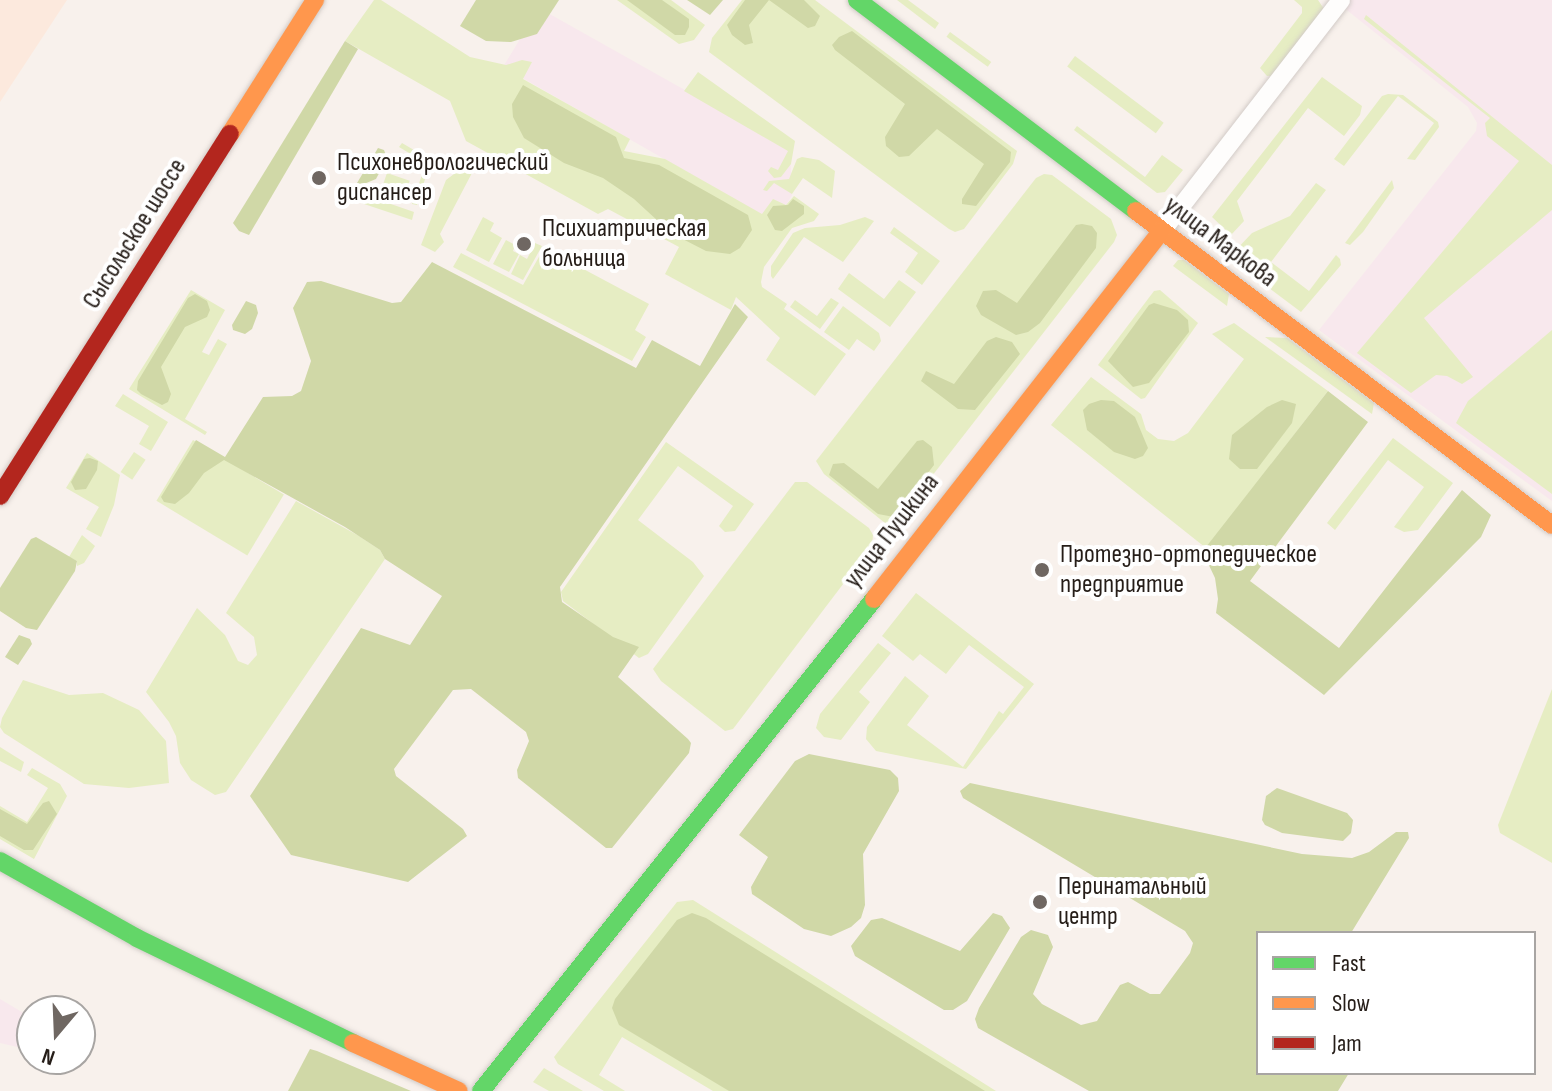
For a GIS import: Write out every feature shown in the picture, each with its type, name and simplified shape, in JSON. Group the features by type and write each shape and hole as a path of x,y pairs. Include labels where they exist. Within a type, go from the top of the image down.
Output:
{"street":[{"name":"Сысольское шоссе","path":"0,496 315,0"},
{"name":"улица Маркова","path":"857,0 1552,525"},
{"name":"улица Пушкина","path":"481,1091 767,734 1341,0"},
{"path":"0,861 137,938 310,1024 459,1091"}],"shaded area":[{"path":"0,0 67,0 0,102"},
{"path":"1349,0 1552,0 1552,501 1319,330 1476,131 1477,123 1468,107 1343,7"},
{"path":"539,8 790,149 792,195 787,204 764,216 503,67"},
{"path":"0,999 16,1008 16,1047 0,1043"}],"green space":[{"path":"374,0 381,0 470,57 506,65 522,60 532,62 523,79 630,139 624,151 665,159 762,214 773,199 786,205 794,196 819,214 814,221 792,228 764,267 761,282 762,287 787,304 784,309 846,354 815,396 766,360 780,338 736,297 731,310 665,274 679,247 608,209 598,214 466,141 450,101 345,41"},
{"path":"476,0 559,0 537,34 511,42 486,41 460,26"},
{"path":"617,0 671,0 705,25 694,40 679,44"},
{"path":"627,0 662,0 689,19 685,35 675,35"},
{"path":"687,0 723,0 710,15"},
{"path":"742,0 815,0 1017,151 1013,164 964,229 955,232 949,229 709,52 712,38"},
{"path":"745,0 769,0 749,25 753,43 745,45 732,35 727,25"},
{"path":"769,0 804,0 820,16 815,26 808,28"},
{"path":"897,0 908,0 939,23 935,29"},
{"path":"1294,0 1318,0 1324,9 1273,76 1267,76 1260,68 1302,13 1302,7"},
{"path":"1366,15 1552,165 1552,210 1424,318 1473,377 1462,384 1447,376 1436,375 1411,393 1357,353 1519,161 1487,136 1485,123 1490,118 1364,19"},
{"path":"852,31 1011,152 1010,162 976,206 962,204 962,199 984,164 937,129 909,156 899,157 886,146 885,137 905,104 835,50 832,45 839,37"},
{"path":"950,32 991,62 988,67 946,37"},
{"path":"345,41 358,49 249,235 239,231 233,223"},
{"path":"1075,56 1164,123 1156,133 1067,66"},
{"path":"698,72 795,141 791,164 781,177 774,178 768,171 771,167 778,170 788,151 684,91"},
{"path":"1322,77 1362,106 1360,115 1344,136 1308,108 1237,201 1244,221 1231,235 1212,217"},
{"path":"523,85 616,137 624,158 659,165 748,215 752,230 740,248 730,254 706,251 671,233 634,199 603,178 564,163 524,138 513,117 512,104"},
{"path":"1403,95 1438,122 1439,127 1415,160 1407,159 1434,123 1398,96 1344,166 1334,159 1382,96"},
{"path":"1077,126 1145,177 1162,155 1183,170 1165,192 1157,193 1074,130"},
{"path":"402,143 431,160 417,205 412,204 426,163 399,147"},
{"path":"378,148 384,150 387,158 376,179 354,188"},
{"path":"797,159 819,160 835,171 832,198 803,178 792,194 774,183 767,191 763,190 769,181 789,179"},
{"path":"458,171 473,171 440,234 444,242 435,252 421,245 446,180"},
{"path":"387,173 410,181 404,199 381,191"},
{"path":"1044,174 1052,175 1111,219 1117,235 1114,242 897,521 885,523 824,474 816,461 1036,178"},
{"path":"1392,180 1394,188 1363,232 1350,245 1345,243"},
{"path":"1316,183 1326,190 1271,262 1309,291 1336,255 1340,259 1341,265 1301,312 1236,263 1234,252 1252,233 1290,216"},
{"path":"359,193 414,212 412,220 352,200"},
{"path":"793,199 804,206 804,214 782,231 775,230 767,215 773,206 788,205"},
{"path":"483,217 494,223 490,231 502,238 489,262 466,250"},
{"path":"865,217 874,221 843,262 804,237 773,279 771,276 771,266 793,233"},
{"path":"1076,225 1092,226 1097,233 1096,248 1040,323 1028,332 1016,335 981,315 976,306 983,291 996,290 1017,303"},
{"path":"894,227 940,261 922,285 905,272 918,253 890,233"},
{"path":"506,240 515,245 513,251 519,254 509,272 493,264"},
{"path":"535,243 542,246 523,280 511,274 520,255 527,259"},
{"path":"544,248 649,304 635,330 646,337 632,361 453,267 461,253 523,285"},
{"path":"1178,260 1184,260 1229,294 1227,306 1173,266"},
{"path":"432,262 636,368 652,340 700,366 735,304 748,317 560,587 562,602 613,637 639,647 618,677 688,739 691,743 689,753 612,848 606,848 518,778 517,770 529,741 526,732 471,689 453,690 394,769 396,776 463,829 467,836 408,882 291,855 250,796 361,628 410,645 442,596 385,559 380,550 345,527 224,460 204,473 189,493 175,504 164,502 161,497 196,440 225,457 263,397 292,396 301,391 311,361 293,308 307,282 321,281 392,303 401,302"},
{"path":"849,273 884,299 899,280 916,292 890,327 838,289"},
{"path":"191,290 225,310 202,352 209,355 218,339 227,344 185,419 207,432 205,435 129,389"},
{"path":"1160,290 1198,323 1145,398 1141,399 1098,365 1154,291"},
{"path":"195,294 207,301 210,310 207,317 185,327 161,367 171,394 168,402 162,405 137,390 138,381 188,298"},
{"path":"831,298 839,303 820,329 790,307 795,300 817,316"},
{"path":"246,301 256,305 258,313 252,329 245,334 233,330 232,325"},
{"path":"1154,303 1177,310 1188,320 1189,332 1149,383 1133,387 1108,361 1149,305"},
{"path":"843,306 879,333 881,341 874,351 857,339 849,350 824,332"},
{"path":"1234,323 1328,391 1206,548 1051,425 1091,377 1141,414 1146,430 1158,439 1174,441 1188,433 1244,359 1212,334"},
{"path":"1552,330 1552,494 1456,423 1468,401"},
{"path":"996,337 1012,342 1020,354 975,410 958,409 921,381 926,371 954,384 987,341"},
{"path":"1265,337 1287,338 1374,403 1372,414"},
{"path":"1328,391 1368,422 1250,581 1339,648 1462,490 1491,515 1481,537 1324,695 1216,613 1215,578 1205,557 1206,547"},
{"path":"123,394 168,422 151,451 139,444 149,426 115,406"},
{"path":"1101,400 1114,401 1135,417 1148,448 1143,456 1135,459 1114,452 1087,430 1083,410"},
{"path":"1282,400 1296,404 1292,423 1257,469 1240,469 1229,459 1232,435 1267,407"},
{"path":"1393,438 1453,483 1418,530 1404,532 1394,527 1424,487 1388,460 1335,530 1327,523"},
{"path":"193,440 284,495 247,555 156,501"},
{"path":"923,440 932,447 934,465 894,517 878,514 829,475 833,464 844,463 878,489 917,441"},
{"path":"666,442 754,504 735,531 725,532 719,526 733,506 678,466 638,520 693,562 704,576 648,654 639,658 563,601 561,592"},
{"path":"134,452 146,460 132,480 121,472"},
{"path":"87,453 120,475 114,505 101,537 86,529 99,507 66,488"},
{"path":"84,459 98,461 97,470 86,489 75,490 71,482"},
{"path":"795,482 807,482 869,528 873,535 872,546 733,729 725,731 661,681 653,669"},
{"path":"296,501 359,536 380,550 385,559 226,792 215,795 191,780 180,763 176,736 169,722 146,692 197,608 225,635 238,661 248,665 257,655 254,637 226,613"},
{"path":"82,535 95,546 84,563 77,566 77,561 69,557"},
{"path":"36,537 77,561 75,571 37,630 26,628 0,611 0,588 31,539"},
{"path":"916,593 1034,684 966,769 876,751 866,739 867,727 905,676 929,696 907,725 963,767 999,711 1003,714 1024,687 969,645 946,674 920,654 913,661 882,636"},
{"path":"19,635 30,639 32,644 18,665 5,657"},
{"path":"878,643 891,653 859,692 870,702 841,740 824,737 816,728 820,714"},
{"path":"23,680 69,695 103,693 139,710 166,741 169,783 129,788 84,784 4,733 0,727 2,718"},
{"path":"1552,689 1552,863 1500,833 1498,825"},
{"path":"0,747 24,762 21,772 0,761"},
{"path":"809,754 890,770 898,778 899,791 863,854 865,905 861,918 851,927 831,936 804,929 752,894 751,887 768,857 739,835 795,761"},
{"path":"32,768 60,784 67,796 34,859 0,839 0,806 27,822 48,788 27,775"},
{"path":"970,783 1302,854 1352,858 1369,852 1396,832 1408,832 1409,838 1352,931 1256,931 1256,1075 1348,1075 1338,1091 1089,1091 978,1028 975,1019 979,1008 1021,937 1031,930 1048,935 1053,947 1033,994 1042,1004 1081,1025 1097,1021 1120,985 1128,982 1150,994 1160,994 1190,953 1193,943 1185,931 963,798 960,791"},
{"path":"1277,788 1347,813 1353,820 1351,833 1343,841 1282,833 1265,825 1262,820 1266,796"},
{"path":"49,801 57,814 33,850 24,850 0,836 0,809 27,824 43,803"},
{"path":"693,900 996,1091 713,1091 622,1037 599,1075 625,1091 604,1091 558,1064 554,1057 677,902"},
{"path":"692,913 706,918 985,1091 729,1091 619,1025 612,1008 615,999 677,920"},
{"path":"993,913 1002,916 1010,928 967,1001 953,1010 944,1010 855,956 851,946 871,920 882,918 960,951"},
{"path":"310,1049 317,1051 411,1091 288,1091"},
{"path":"544,1068 583,1091 549,1091 533,1082"}],"traffic: fast":[{"path":"857,0 1136,211"},
{"path":"481,1091 874,599"},
{"path":"0,861 137,938 353,1043"}],"traffic: slow":[{"path":"230,134 315,0"},
{"path":"1136,211 1552,525"},
{"path":"874,599 1162,231"},
{"path":"353,1043 459,1091"}],"traffic: jam":[{"path":"0,496 230,134"}],"place":[{"name":"Психоневрологический диспансер","path":"319,178"},
{"name":"Психиатрическая больница","path":"524,244"},
{"name":"Протезно-ортопедическое предприятие","path":"1042,570"},
{"name":"Перинатальный центр","path":"1040,902"}]}
